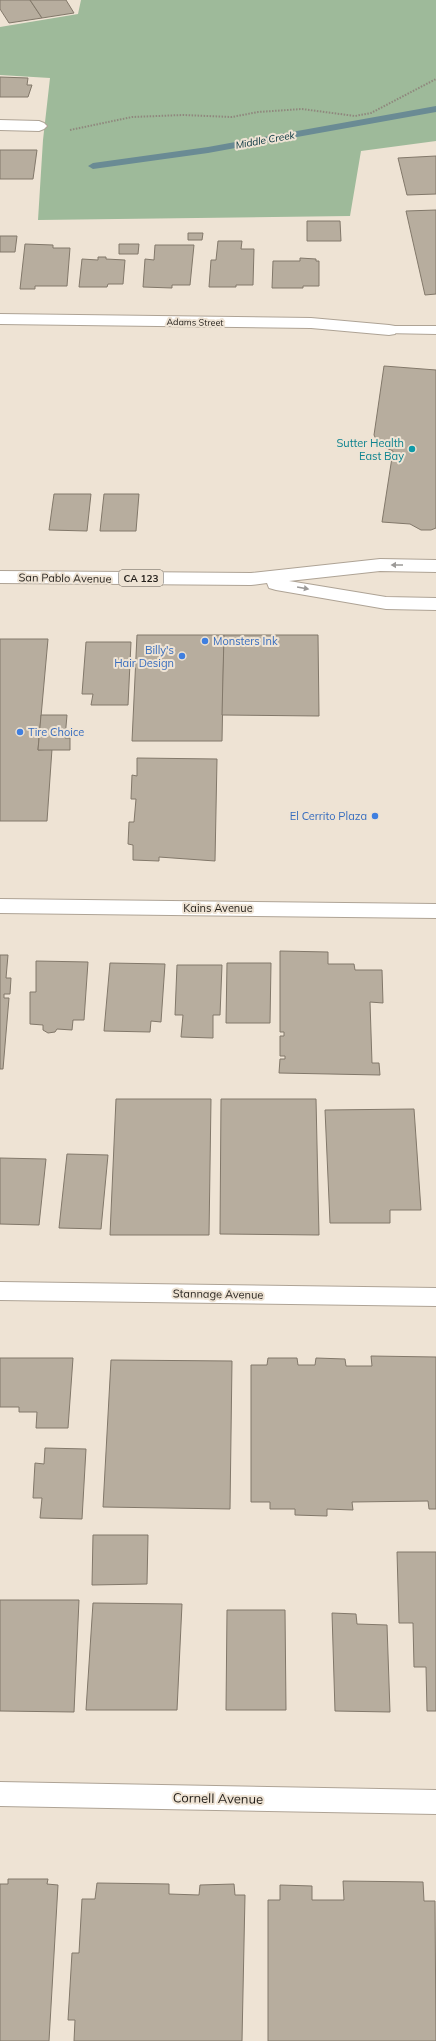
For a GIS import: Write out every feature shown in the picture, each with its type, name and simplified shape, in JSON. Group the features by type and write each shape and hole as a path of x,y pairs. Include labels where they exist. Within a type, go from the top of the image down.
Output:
{"street":[{"path":"0,125 39,126"},
{"name":"Adams Street","path":"0,319 311,323 389,330"},
{"name":"San Pablo Avenue","path":"0,577 251,579 380,565 436,566"},
{"name":"San Pablo Avenue","path":"251,579 386,603 436,604"},
{"name":"Kains Avenue","path":"0,906 436,911"},
{"name":"Stannage Avenue","path":"0,1291 436,1297"},
{"name":"Cornell Avenue","path":"0,1794 436,1802"}],"lane":[{"path":"389,330 436,330"}],"path":[{"path":"67,128 71,131 132,117 183,115 232,117 258,112 302,109 317,110 337,115 355,116 371,113 436,79"}],"green space":[{"path":"81,0 436,0 436,141 361,151 350,216 38,220 43,140 50,78 0,75 0,27 78,14"}],"building":[{"path":"0,0 30,0 42,18 9,23 0,9"},
{"path":"30,0 66,0 74,13 42,18"},
{"path":"0,77 28,78 27,85 32,85 28,97 0,97"},
{"path":"0,150 37,150 33,179 0,179"},
{"path":"436,156 436,194 407,195 398,158"},
{"path":"436,210 436,294 425,295 406,211"},
{"path":"307,221 340,221 341,241 307,241"},
{"path":"188,233 203,233 202,240 188,240"},
{"path":"0,236 17,236 15,252 0,252"},
{"path":"218,241 242,241 241,249 254,249 253,285 236,285 236,287 209,287 211,260 216,260"},
{"path":"25,244 53,245 53,248 70,248 67,286 35,286 35,289 20,289"},
{"path":"119,244 139,244 138,254 119,254"},
{"path":"155,245 194,245 190,285 172,285 172,288 143,287 145,259 154,260"},
{"path":"98,257 125,260 123,284 108,284 107,287 79,287 82,259 98,260"},
{"path":"300,258 316,259 316,261 319,261 319,286 303,286 303,288 272,288 273,261 300,261"},
{"name":"Sutter Health East Bay","path":"384,366 436,370 436,528 431,530 421,530 410,524 382,522 393,451 384,447 377,441 374,435"},
{"path":"54,494 91,494 87,531 49,530"},
{"path":"104,494 139,494 136,531 100,531"},
{"path":"137,635 224,635 222,741 132,741"},
{"path":"224,635 318,635 319,716 222,715"},
{"name":"Tire Choice","path":"0,639 48,639 38,750 52,749 47,821 0,821"},
{"path":"86,642 131,642 128,705 91,705 93,694 82,694"},
{"path":"41,715 67,715 65,738 70,738 70,750 38,750"},
{"path":"137,758 217,759 215,861 159,857 159,861 133,860 133,845 128,844 129,822 134,822 136,799 131,799 132,775 137,776"},
{"path":"280,951 328,952 328,964 354,964 355,970 382,970 383,1003 370,1002 372,1063 379,1063 380,1075 279,1073 280,1059 285,1059 285,1056 280,1056 280,1036 284,1036 284,1032 280,1032"},
{"path":"0,955 8,955 6,978 11,978 10,994 4,994 4,998 9,998 3,1069 0,1069"},
{"path":"36,961 88,962 84,1020 73,1020 72,1030 57,1029 55,1032 48,1033 43,1030 43,1025 30,1024 30,992 36,992"},
{"path":"110,963 165,964 161,1022 151,1021 150,1032 104,1031"},
{"path":"227,963 271,963 270,1023 226,1023"},
{"path":"177,965 222,965 220,1015 213,1015 213,1038 181,1037 183,1015 175,1015"},
{"path":"116,1099 211,1099 209,1235 110,1235"},
{"path":"221,1099 316,1099 319,1235 220,1234"},
{"path":"414,1109 421,1210 390,1210 390,1223 330,1223 325,1110"},
{"path":"67,1154 108,1155 101,1229 59,1228"},
{"path":"0,1158 46,1159 39,1225 0,1224"},
{"path":"371,1356 436,1357 436,1509 429,1509 428,1501 352,1502 353,1510 327,1509 327,1516 295,1515 295,1509 270,1509 270,1502 251,1502 251,1365 267,1365 268,1358 297,1358 298,1365 315,1365 316,1358 345,1359 346,1366 372,1366"},
{"path":"0,1358 73,1358 68,1428 36,1428 37,1412 19,1412 19,1407 0,1407"},
{"path":"111,1360 232,1361 230,1509 103,1507"},
{"path":"45,1448 86,1449 82,1519 40,1518 42,1498 33,1498 35,1463 44,1464"},
{"path":"93,1535 148,1535 147,1584 92,1585"},
{"path":"397,1552 436,1552 436,1711 427,1711 426,1667 414,1667 413,1623 399,1623"},
{"path":"0,1600 79,1600 74,1712 0,1711"},
{"path":"93,1603 182,1604 177,1710 86,1710"},
{"path":"227,1610 285,1610 286,1710 226,1710"},
{"path":"332,1613 356,1614 357,1624 387,1625 390,1712 335,1711"},
{"path":"8,1879 48,1879 47,1884 58,1885 49,2041 0,2041 0,1884 8,1884"},
{"path":"343,1881 423,1882 424,1901 435,1901 436,2041 268,2041 268,1900 280,1900 280,1885 312,1886 312,1900 344,1900"},
{"path":"97,1883 169,1884 169,1894 199,1895 200,1885 234,1884 235,1895 245,1895 242,2041 74,2041 75,2020 68,2020 72,1953 79,1953 82,1899 95,1899"}],"waterway":[{"name":"Middle Creek","path":"93,166 208,150 436,109"}],"place":[{"name":"Sutter Health East Bay","path":"412,449"},
{"name":"Monsters Ink","path":"205,641"},
{"name":"Billy's Hair Design","path":"182,656"},
{"name":"Tire Choice","path":"20,732"},
{"name":"El Cerrito Plaza","path":"375,816"}]}
